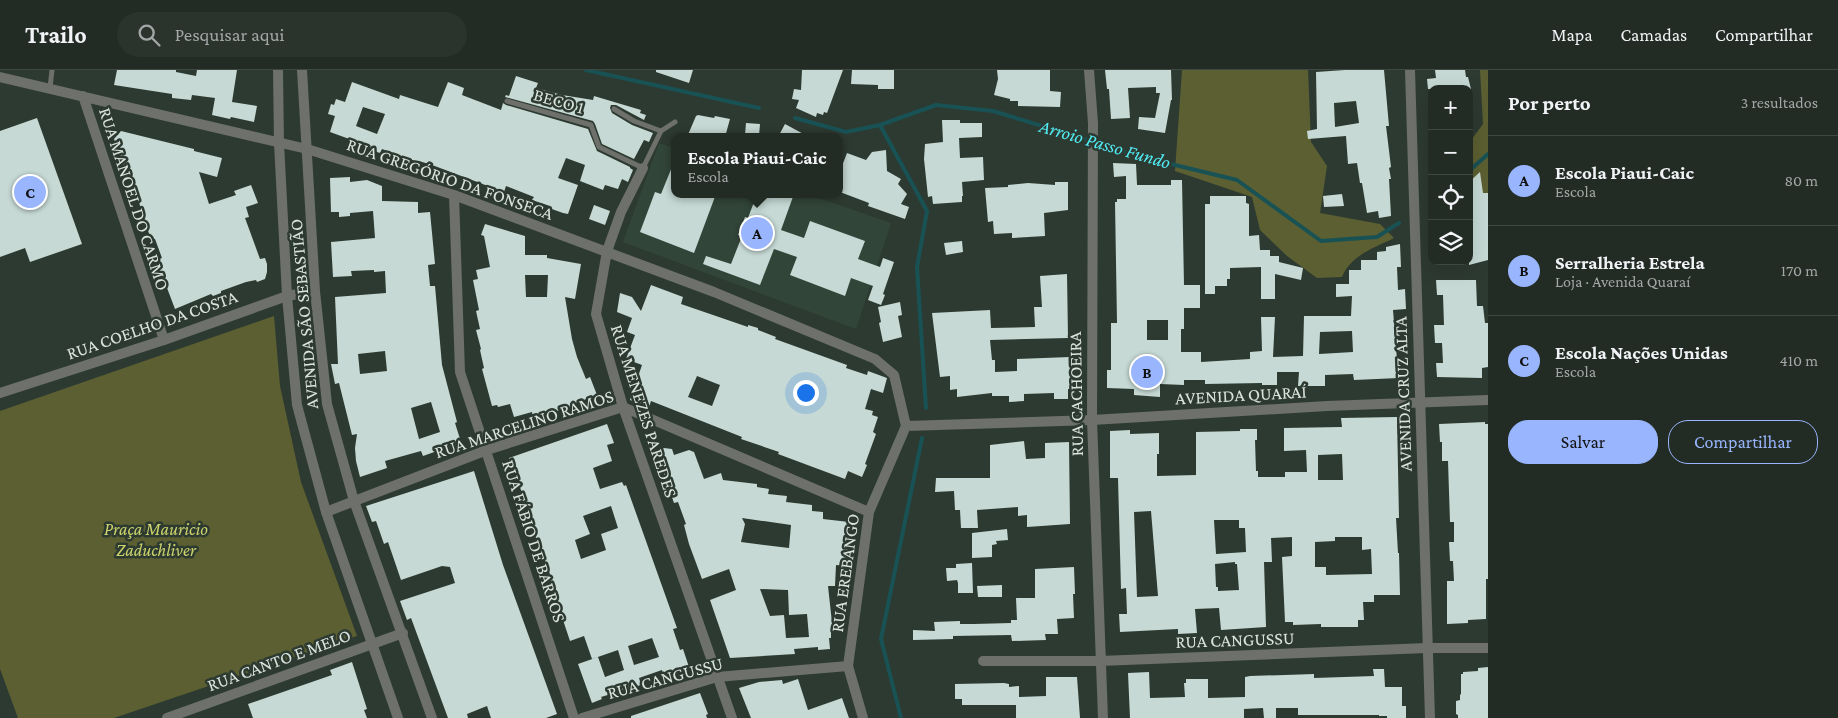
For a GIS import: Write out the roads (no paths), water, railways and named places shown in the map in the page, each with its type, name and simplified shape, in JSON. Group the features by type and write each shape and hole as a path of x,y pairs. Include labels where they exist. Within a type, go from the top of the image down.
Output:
{"street":[{"name":"AVENIDA SÃO SEBASTIÃO","path":"278,70 279,143 286,296 297,405 326,512 398,718"},
{"name":"AVENIDA SÃO SEBASTIÃO","path":"302,70 315,291 327,404 354,501 432,718"},
{"name":"RUA CACHOEIRA","path":"1089,70 1093,123 1092,420 1103,718"},
{"name":"AVENIDA CRUZ ALTA","path":"1410,70 1430,718"},
{"name":"RUA GREGÓRIO DA FONSECA","path":"0,77 307,149 454,195 714,292 874,359 894,375 906,426"},
{"name":"RUA MANOEL DO CARMO","path":"83,96 164,340"},
{"name":"RUA MENEZES PAREDES","path":"643,168 621,212 607,251 596,314 623,407 732,718"},
{"name":"RUA FÁBIO DE BARROS","path":"454,195 460,372 574,718"},
{"name":"RUA COELHO DA COSTA","path":"0,393 164,340 286,296 315,291"},
{"name":"AVENIDA QUARAÍ","path":"906,426 1092,420 1488,400"},
{"name":"RUA MARCELINO RAMOS","path":"326,512 487,450 623,407 869,512"},
{"name":"RUA EREBANGO","path":"863,718 848,666 869,512 906,426"},
{"name":"RUA CANTO E MELO","path":"167,718 403,633"},
{"name":"RUA CANGUSSU","path":"983,661 1100,661 1427,648 1488,648"},
{"name":"RUA CANGUSSU","path":"582,718 717,677 848,666"}],"lane":[{"path":"50,88 52,70"},
{"name":"BECO 1","path":"507,101 591,124 599,147 643,168"},
{"path":"614,109 634,121 661,131 675,122"},
{"name":"RUA MENEZES PAREDES","path":"643,168 661,131"}],"waterway":[{"name":"Arroio Passo Fundo","path":"586,70 759,108"},
{"name":"Arroio Passo Fundo","path":"795,118 846,132 880,125 936,105 993,111 1146,158 1237,180 1321,241 1377,237 1399,223"},
{"path":"880,125 927,211 917,267 926,408"},
{"name":"Arroio Passo Fundo","path":"1473,167 1488,154"},
{"path":"901,718 881,639 922,438"}],"place":[{"name":"Escola Nações Unidas","path":"30,192"},
{"name":"Escola Piaui-Caic","path":"757,233"},
{"name":"Serralheria Estrela","path":"1147,372"}],"park label":[{"name":"Praça Mauricio Zaduchliver","path":"156,539"}]}
